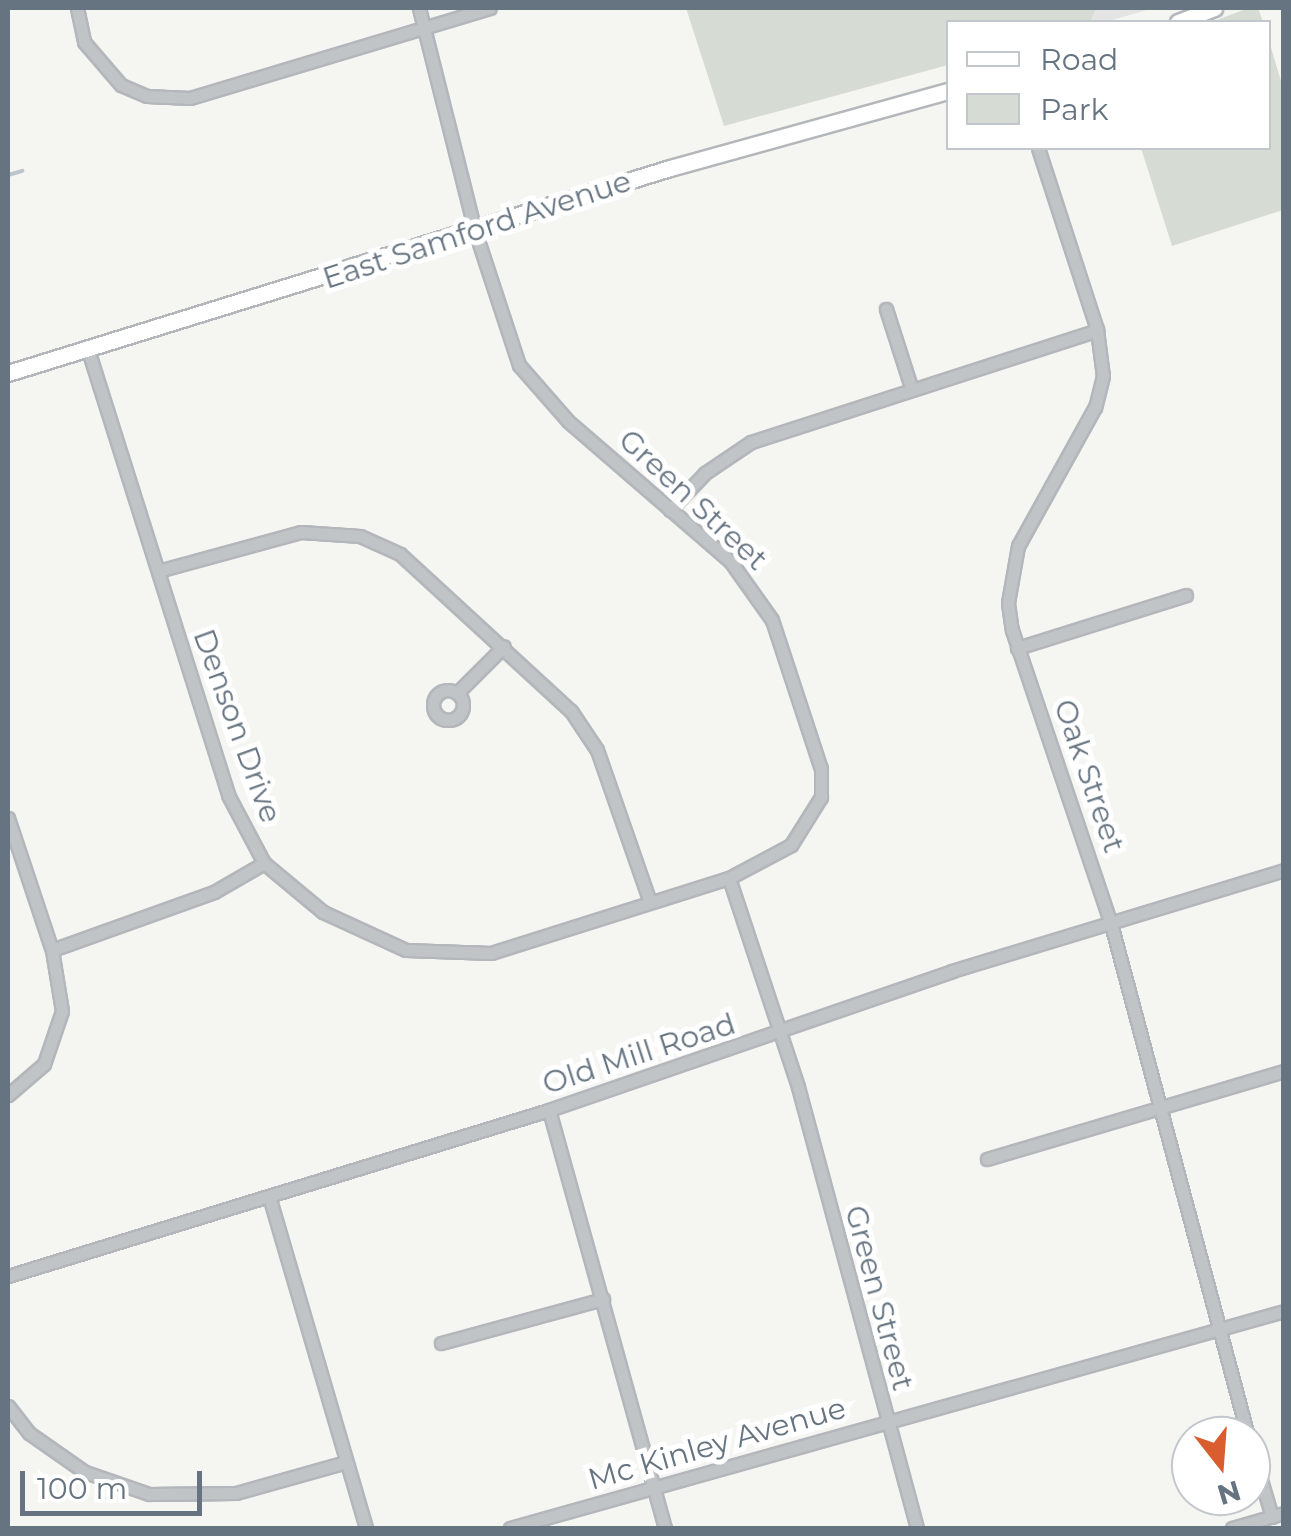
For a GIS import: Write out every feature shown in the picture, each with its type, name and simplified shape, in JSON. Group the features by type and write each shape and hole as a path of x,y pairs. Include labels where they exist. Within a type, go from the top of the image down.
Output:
{"street":[{"path":"77,8 84,42 99,66 134,91 161,98 216,94 490,8"},
{"name":"Green Street","path":"419,8 474,231 519,364 568,421 751,583 778,634 821,769 822,797 810,823 768,862 729,878 780,1034 917,1528"},
{"path":"1183,20 1214,8"},
{"name":"East Samford Avenue","path":"8,373 89,353 474,231 946,92"},
{"name":"Oak Street","path":"1039,150 1098,330 1103,376 1095,407 1029,520 1014,560 1008,602 1017,648 1111,924 1242,1416"},
{"path":"886,310 911,387"},
{"path":"670,510 716,464 750,442 911,387 1098,330"},
{"name":"Denson Drive","path":"89,353 228,795 264,862 337,922 365,936 434,954 491,953 729,878"},
{"path":"158,571 302,532 360,536 400,554 562,700 597,750 650,902"},
{"path":"1017,648 1186,595"},
{"path":"458,693 504,646"},
{"path":"8,818 52,950 62,1011 56,1040 44,1064 8,1095"},
{"path":"52,950 214,892 264,862"},
{"name":"Old Mill Road","path":"8,1276 549,1110 780,1034 952,971 1284,870"},
{"path":"987,1160 1284,1071"},
{"path":"549,1110 665,1528"},
{"path":"269,1196 366,1528"},
{"path":"442,1343 603,1300"},
{"name":"Mc Kinley Avenue","path":"510,1528 1284,1310"},
{"path":"8,1406 29,1433 84,1472 149,1494 236,1494 346,1462"},
{"path":"1232,1528 1278,1515"}],"shaded area":[{"path":"1079,8 1154,8 1112,20 1088,20"}],"green space":[{"path":"686,8 1095,10 1091,20 946,20 946,66 724,126"},
{"path":"1258,8 1262,20 1216,20"},
{"path":"1271,48 1283,88 1283,210 1172,246 1142,150 1271,150"}],"waterway":[{"path":"8,175 22,171"}]}
